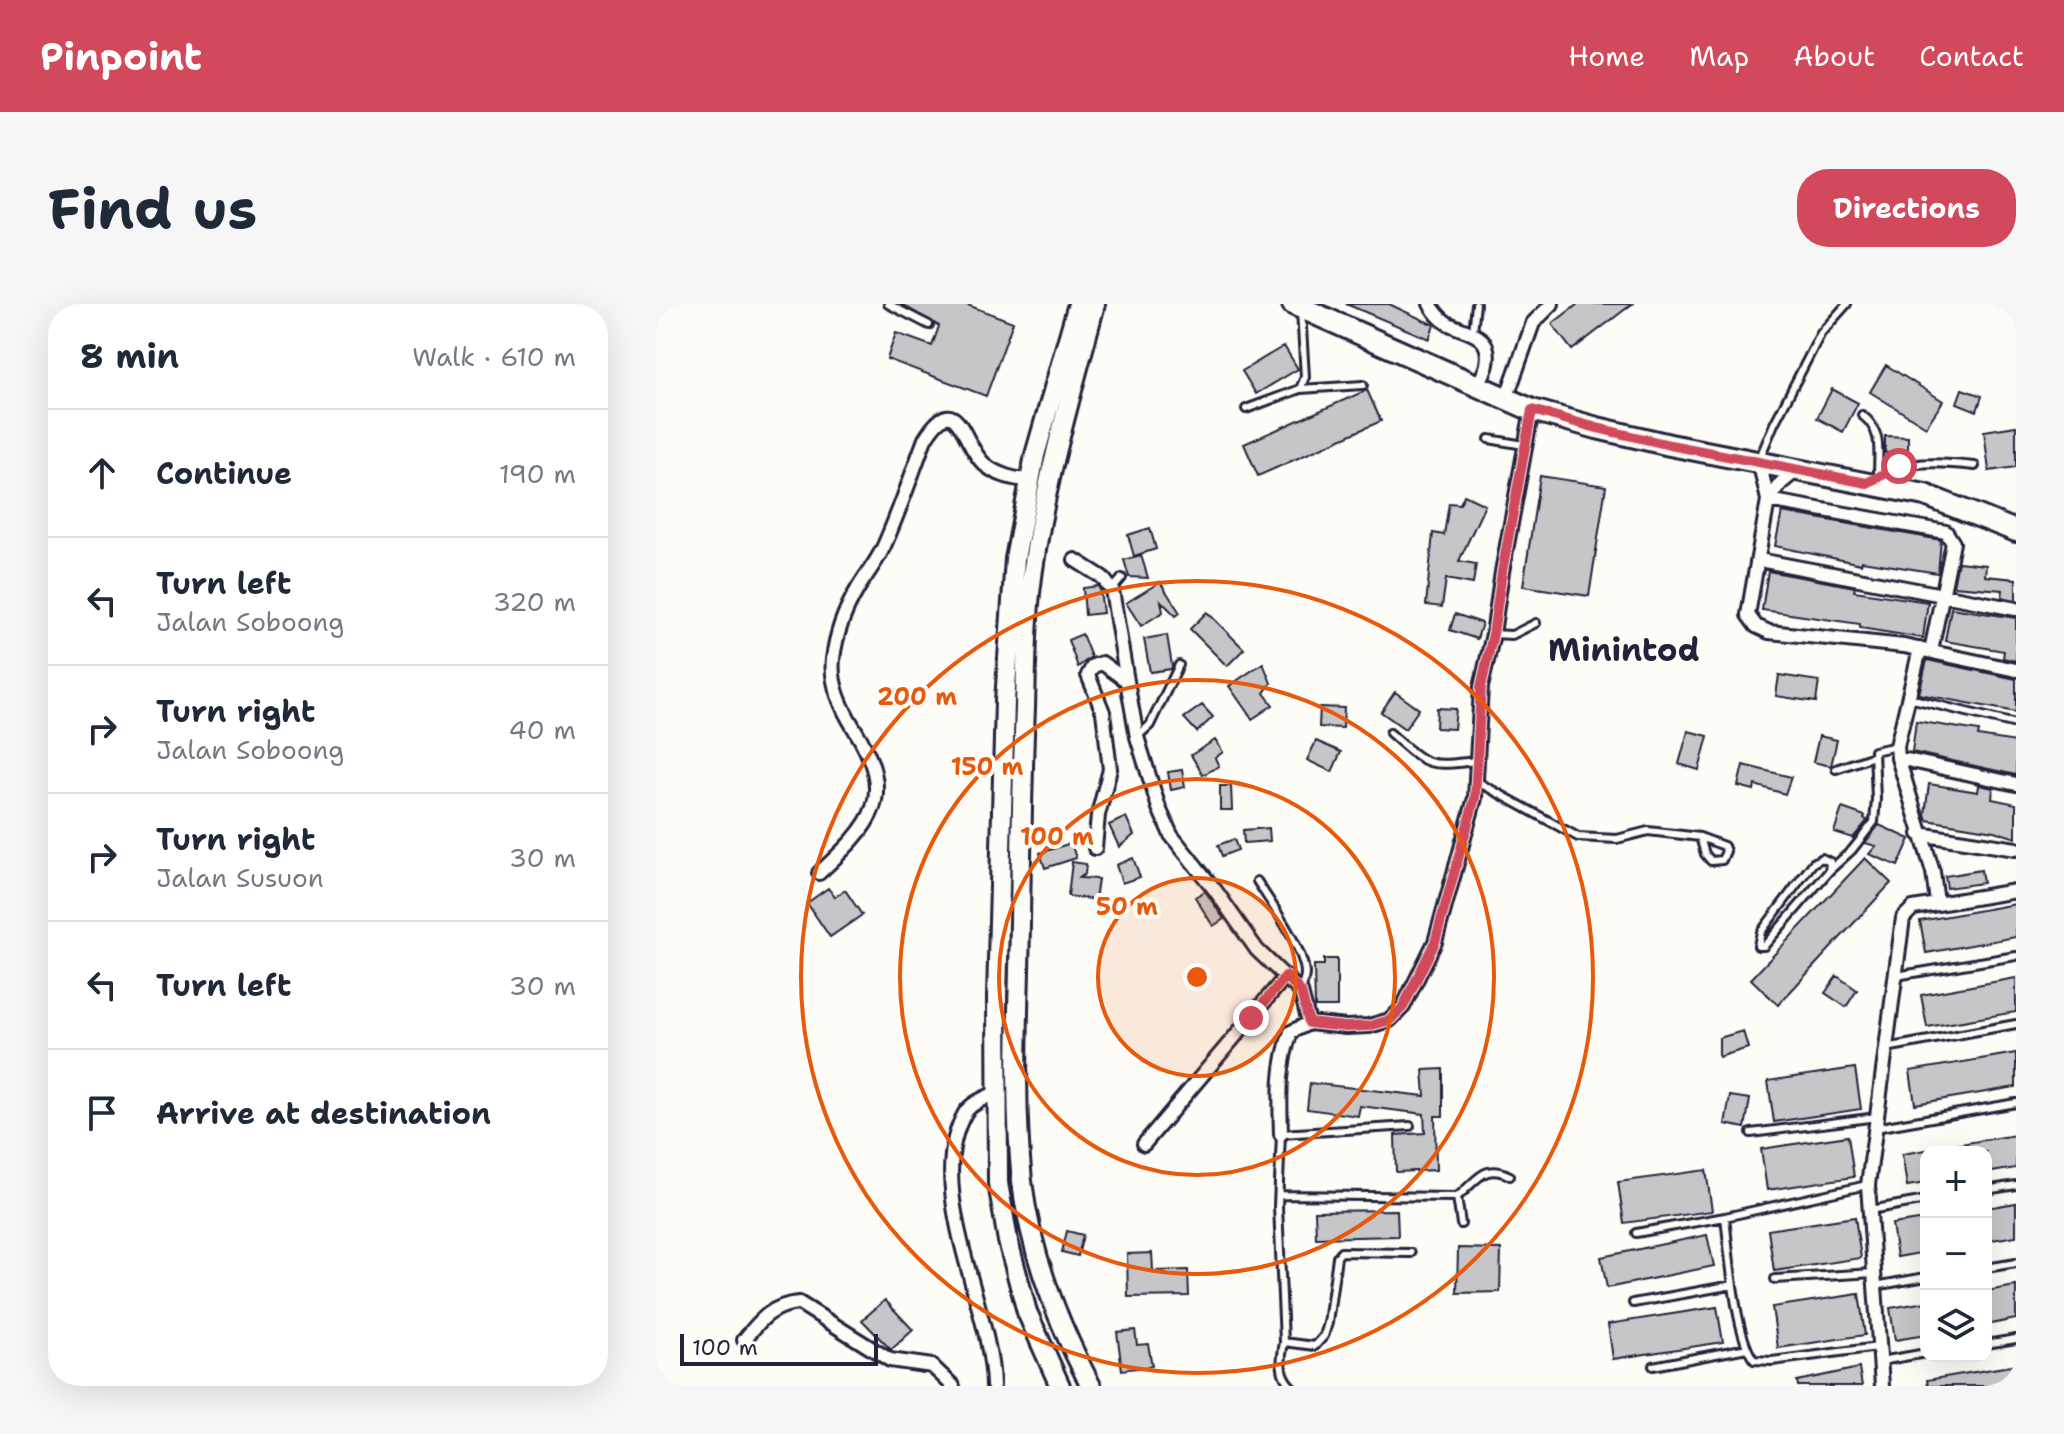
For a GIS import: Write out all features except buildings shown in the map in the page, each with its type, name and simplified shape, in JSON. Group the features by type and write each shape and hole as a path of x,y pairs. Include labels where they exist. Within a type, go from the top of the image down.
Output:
{"main road":[{"path":"1060,1386 1027,1312 1008,1241 998,1183 996,1093 1005,701 1015,559 1030,479 1078,304"},
{"path":"1091,1386 1067,1340 1030,1226 1022,1181 1018,1025 1030,594 1037,544 1069,395 1095,304"},
{"path":"1298,305 1532,410 1612,432 1798,469 1873,479 1925,495 2016,531"}],"street":[{"path":"1430,304 1437,315 1448,323 1473,332 1485,343 1488,363 1477,387"},
{"path":"1506,399 1533,323 1552,304"},
{"path":"1281,1134 1280,1076 1291,1032 1309,1023 1346,1027 1369,1026 1390,1020 1403,1007 1435,942 1475,798 1481,687 1532,410"},
{"path":"819,873 858,836 877,801 874,768 842,708 835,684 833,660 841,623 881,552 925,439 935,423 944,417 953,418 961,425 985,466 1009,477 1030,479"},
{"path":"1759,461 1768,500 1748,615 1756,626 1769,632 1926,650 2016,670"},
{"path":"1768,500 1781,483 1798,469"},
{"path":"1768,500 1946,532 1953,543 1943,594 1909,698 1898,752 1919,834 1933,872 1937,903"},
{"path":"1075,560 1102,577 1112,590 1137,737 1159,808 1171,835 1257,950 1301,992 1309,1023"},
{"path":"1759,560 2016,609"},
{"path":"1095,848 1098,815 1110,769 1103,712 1088,675 1093,666 1102,663 1127,681"},
{"path":"1898,752 2016,784"},
{"path":"1919,834 2016,849"},
{"path":"1882,1386 1868,1185 1903,918 1913,908 2016,891"},
{"path":"1144,1144 1286,976"},
{"path":"993,1386 986,1338 963,1246 952,1178 952,1153 966,1111 996,1093"},
{"path":"744,1340 763,1317 784,1304 799,1303 890,1360 932,1366 953,1386"}],"lane":[{"path":"888,304 929,325"},
{"path":"1473,332 1476,304"},
{"path":"1759,461 1774,424 1821,333 1847,304"},
{"path":"1298,305 1305,377 1300,389"},
{"path":"1246,409 1300,389 1363,385"},
{"path":"1862,415 1875,428 1878,436 1873,479"},
{"path":"1489,439 1524,445"},
{"path":"1873,479 1899,466 1944,462 1975,466"},
{"path":"1112,590 1122,578"},
{"path":"1493,634 1512,635 1536,623"},
{"path":"1137,737 1150,725 1179,665"},
{"path":"1909,698 2016,724"},
{"path":"1390,733 1423,761 1435,765 1476,761"},
{"path":"1829,871 1830,862 1822,858 1813,863 1761,932 1758,946 1764,946 1874,822 1874,756 1877,748 1898,752"},
{"path":"1836,769 1874,756"},
{"path":"1475,781 1578,837 1617,839 1648,831 1700,837 1724,846 1726,851 1722,860 1711,861 1705,854 1700,837"},
{"path":"1257,881 1287,928 1301,959 1305,973 1301,992"},
{"path":"1896,976 2016,956"},
{"path":"1886,1048 2016,1024"},
{"path":"1751,1133 1876,1122 2016,1103"},
{"path":"1291,1386 1282,1377 1280,1360 1284,1342 1281,1134 1410,1126"},
{"path":"1280,1195 1457,1197 1486,1171 1497,1170 1510,1176"},
{"path":"1636,1233 1868,1185"},
{"path":"1992,1189 2016,1185"},
{"path":"1457,1197 1461,1224"},
{"path":"1870,1210 1920,1201"},
{"path":"1725,1217 1733,1285 1747,1348 1754,1360 1763,1362 1880,1347"},
{"path":"1284,1342 1315,1346 1324,1336 1337,1257 1341,1252 1411,1253"},
{"path":"1992,1267 2016,1263"},
{"path":"1775,1279 1920,1277"},
{"path":"1633,1303 1733,1285"},
{"path":"1992,1343 2016,1339"},
{"path":"1653,1366 1747,1348"},
{"path":"1881,1361 1920,1354"}],"district":[{"name":"Minintod","path":"1624,649"}],"route":[{"path":"1251,1018 1286,976 1301,992 1309,1023 1346,1027 1369,1026 1390,1020 1403,1007 1435,942 1475,798 1481,687 1532,410 1670,445 1867,483 1899,466"}]}
